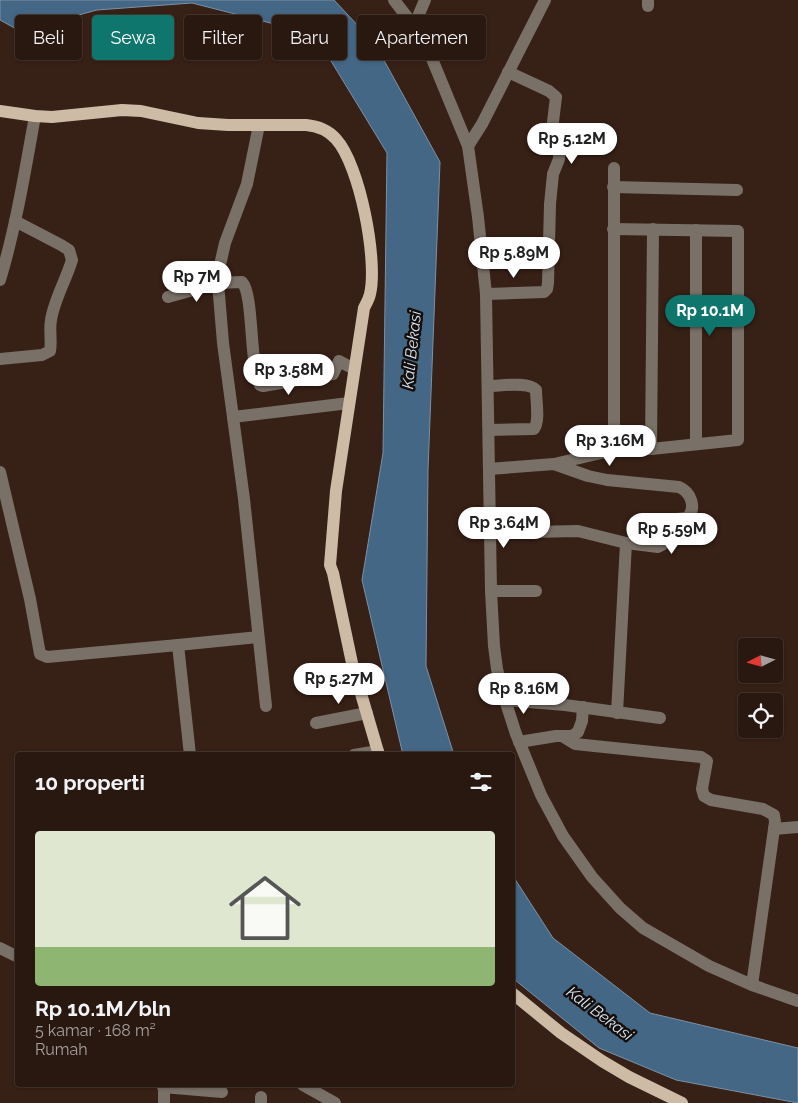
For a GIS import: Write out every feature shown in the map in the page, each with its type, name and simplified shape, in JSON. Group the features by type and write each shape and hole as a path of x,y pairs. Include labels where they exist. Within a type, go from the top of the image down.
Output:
{"main road":[{"path":"0,111 52,117 122,110 141,111 198,123 318,126 330,133 344,149 363,209 370,242 372,268 370,296 364,308 336,491 330,565 352,663 378,752"},
{"path":"515,995 561,1033 602,1061 629,1077 682,1103"}],"street":[{"path":"394,0 406,15"},
{"path":"419,15 425,0"},
{"path":"468,146 482,124 545,0"},
{"path":"432,60 468,146 478,218 486,294 491,591 494,646 497,670 519,742 551,817 572,850 602,890 643,928 709,966 752,985 798,1001"},
{"path":"486,294 544,292 547,289 548,283 550,204 554,174 559,159 559,149 552,145 556,98 549,90 508,72"},
{"path":"0,280 9,251 35,116"},
{"path":"260,125 247,184 225,242 218,283 223,343 244,499 266,706"},
{"path":"614,168 614,450"},
{"path":"613,187 737,190"},
{"path":"0,359 42,355 50,352 52,315 72,260 69,250 15,221"},
{"path":"489,470 554,464 614,450 651,449 738,440 738,231 613,229"},
{"path":"651,449 653,229"},
{"path":"696,230 696,443"},
{"path":"168,297 218,283 238,281 245,285 253,353 260,385 269,386 333,374 339,361 354,369"},
{"path":"488,386 526,385 534,388 536,390 537,426 532,430 489,430"},
{"path":"233,417 349,403"},
{"path":"490,532 578,531 626,542 660,547 662,545 665,520 687,518 691,514 691,497 686,490 607,480 588,476 554,464"},
{"path":"0,472 30,599 40,654 47,658 258,637"},
{"path":"617,713 626,542"},
{"path":"491,591 536,592"},
{"path":"178,645 190,752"},
{"path":"505,700 660,718"},
{"path":"519,742 572,736 578,732 582,721 583,708"},
{"path":"316,724 367,713"},
{"path":"562,736 575,744 620,747 704,758 707,763 702,789 704,796 711,800 763,809 770,812 774,817 774,829 752,985"},
{"path":"774,829 798,827"},
{"path":"0,948 15,956"},
{"path":"164,1087 164,1103"},
{"path":"172,1087 222,1093"},
{"path":"307,1087 335,1103"}],"water":[{"name":"Kali Bekasi","path":"0,0 334,0 357,25 357,60 384,60 440,162 428,470 426,666 453,752 402,752 362,580 383,453 387,153 330,60 347,60 347,15 272,15 272,23 262,21 262,15 239,15 192,3 97,10 79,15 15,15 15,28 0,20"},
{"name":"Kali Bekasi","path":"515,879 553,938 650,1013 798,1048 798,1103 676,1080 599,1048 515,980"}]}
